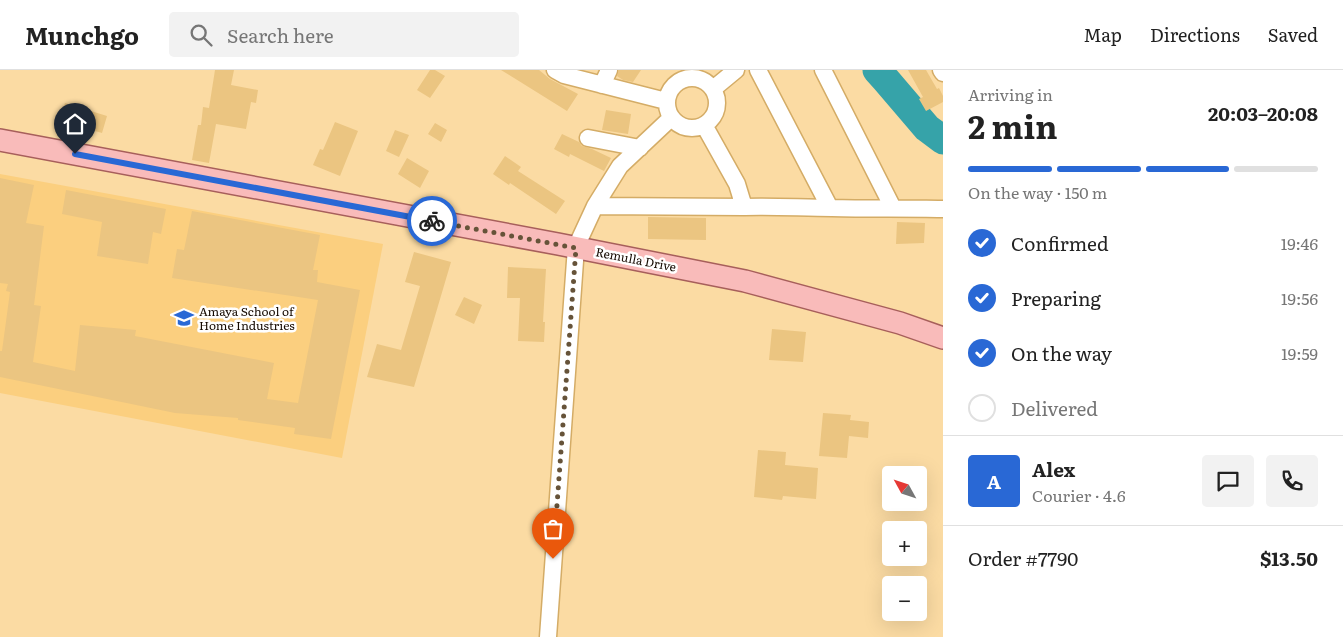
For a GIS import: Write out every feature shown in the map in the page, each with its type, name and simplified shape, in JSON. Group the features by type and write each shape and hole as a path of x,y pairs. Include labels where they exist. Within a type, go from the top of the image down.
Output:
{"main road":[{"name":"Remulla Drive","path":"0,140 745,281 900,323 943,338"}],"street":[{"path":"555,70 564,75 606,77 666,101"},
{"path":"713,89 736,70"},
{"path":"758,70 830,208"},
{"path":"823,70 893,208"},
{"path":"686,78 694,78 708,84 713,89 717,105 715,113 711,120 704,125 698,128 683,127 676,124 671,118 666,107 666,101 668,93 678,82 686,78"},
{"path":"548,637 576,248 595,206 620,166 671,118"},
{"path":"704,125 737,184 744,207"},
{"path":"588,138 640,148"},
{"path":"595,206 779,206 943,209"}],"shaded area":[{"name":"Amaya School of Home Industries","path":"0,174 383,244 342,458 0,393"}],"building":[{"path":"215,70 234,70 231,85 258,90 256,103 251,102 246,129 216,124 209,163 192,160 198,125 201,125 203,107 209,108"},
{"path":"430,70 435,70 445,76 430,98 417,90"},
{"path":"501,70 539,70 550,79 578,94 567,111"},
{"path":"619,70 641,70 633,82 623,80 617,76"},
{"path":"908,70 926,70 937,89 939,88 943,96 943,102 926,111 919,99 923,97"},
{"path":"65,103 107,116 102,133 60,121"},
{"path":"606,110 631,114 628,134 602,130"},
{"path":"335,122 358,131 340,176 313,165 320,149 323,150"},
{"path":"435,123 447,130 441,142 428,134"},
{"path":"395,130 409,135 399,157 386,151"},
{"path":"562,134 579,142 582,146 611,158 604,171 570,154 569,157 554,149"},
{"path":"505,156 521,167 518,171 565,201 556,214 510,183 509,185 493,174"},
{"path":"407,158 429,171 420,188 398,174"},
{"path":"0,178 34,185 26,223 44,226 34,305 41,306 33,362 75,371 80,325 136,330 135,336 274,363 267,399 298,403 318,300 172,278 177,249 184,250 192,211 320,235 313,270 318,270 317,282 360,290 331,439 294,434 295,428 238,420 238,418 175,413 0,377 0,351 2,351 10,292 6,291 8,284 0,283"},
{"path":"66,190 166,209 161,234 153,232 148,264 97,256 102,222 62,214"},
{"path":"648,217 706,218 706,240 648,239"},
{"path":"897,222 925,223 924,243 896,244"},
{"path":"414,252 451,262 414,387 367,377 377,344 401,350 420,286 405,282"},
{"path":"508,267 546,269 543,322 545,322 544,342 518,341 520,298 507,298"},
{"path":"464,297 482,305 474,324 455,315"},
{"path":"772,329 806,332 803,362 769,360"},
{"path":"823,413 851,415 850,420 869,422 868,438 849,436 847,458 819,456"},
{"path":"758,450 786,452 785,465 818,468 816,499 783,496 782,500 754,497"}],"waterway":[{"path":"877,70 927,128 943,140"}],"way so far":[{"path":"432,221 576,248 553,559"}],"place":[{"name":"Amaya School of Home Industries","path":"184,318"}],"route":[{"path":"75,154 432,221"}]}
